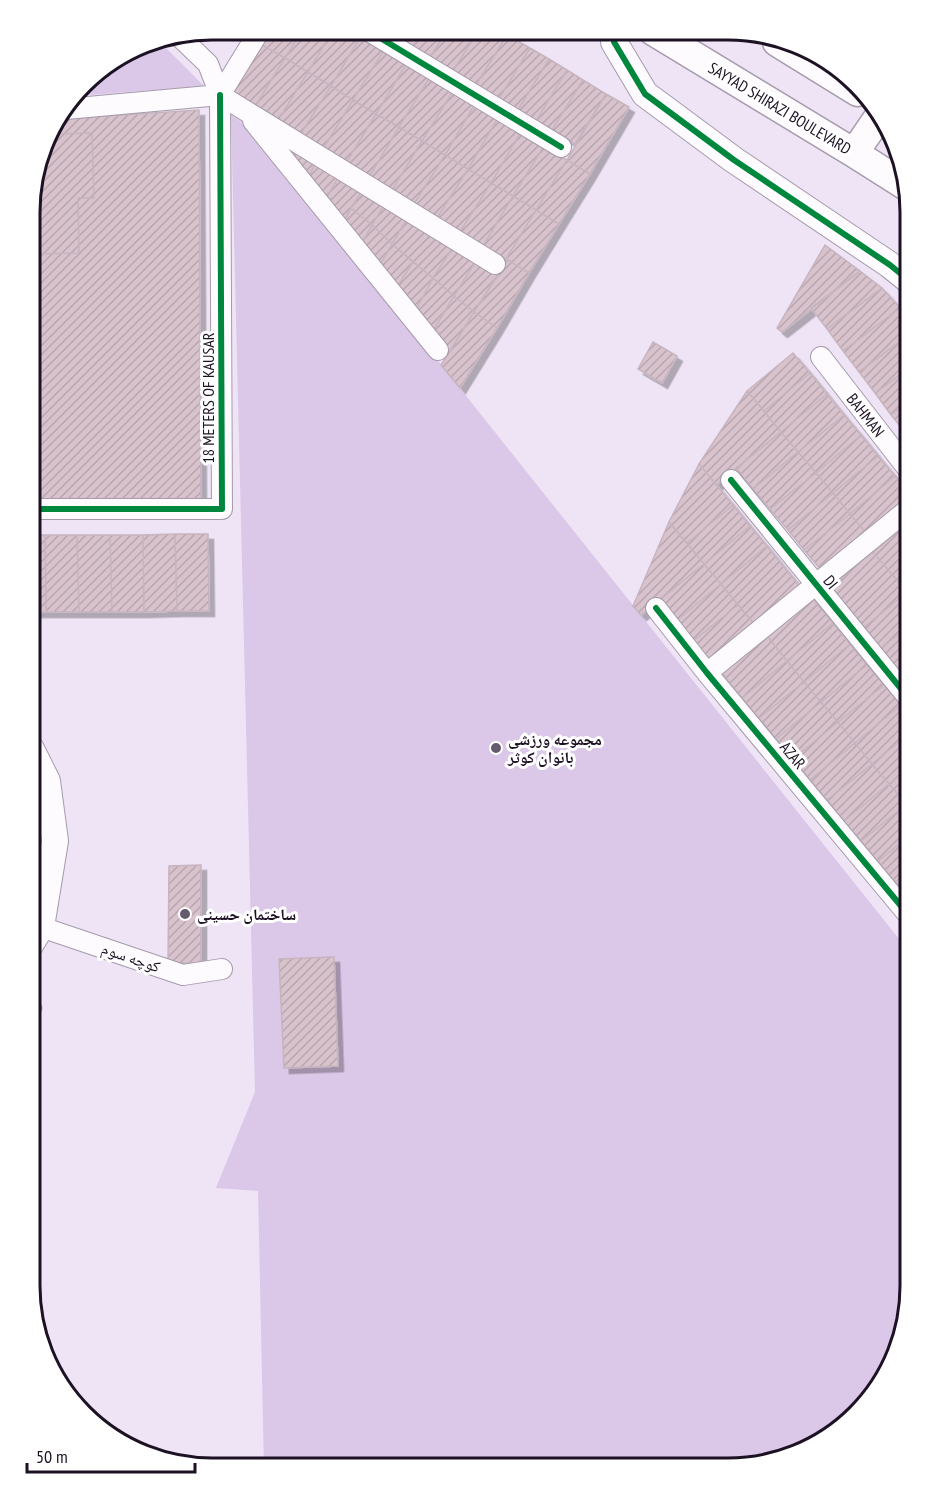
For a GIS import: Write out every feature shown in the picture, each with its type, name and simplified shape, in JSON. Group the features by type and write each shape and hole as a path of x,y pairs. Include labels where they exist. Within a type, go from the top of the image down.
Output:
{"main road":[{"name":"SAYYAD SHIRAZI BOULEVARD","path":"668,40 897,180"},
{"path":"807,60 835,78"},
{"path":"854,153 875,123"}],"street":[{"path":"220,95 254,40"},
{"path":"384,40 561,147"},
{"path":"614,40 645,94 734,160 900,273"},
{"path":"187,43 208,64 220,95 495,264"},
{"path":"75,109 220,95"},
{"name":"18 METERS OF KAUSAR","path":"40,509 222,509 220,95"},
{"path":"244,110 438,350"},
{"name":"BAHMAN","path":"821,357 900,459"},
{"name":"DI","path":"731,480 900,688"},
{"path":"707,673 900,516"},
{"name":"AZAR","path":"656,608 707,673 900,905"},
{"path":"40,767 47,781 55,841 40,916"},
{"name":"کوچه سوم","path":"40,937 183,975 222,969"}],"shaded area":[{"path":"165,47 204,86 87,95 99,83 126,64"},
{"name":"مجموعه ورزشی بانوان کوثر","path":"231,115 254,130 900,940 900,1298 895,1331 887,1352 865,1391 833,1423 794,1445 773,1453 751,1457 728,1459 264,1459 258,1191 216,1188 255,1092"}],"building":[{"path":"265,40 296,40 285,58 262,45"},
{"path":"296,40 327,40 308,72 285,58"},
{"path":"327,40 359,40 331,86 308,72"},
{"path":"359,40 368,40 384,50 353,100 331,86"},
{"path":"409,40 441,40 430,57 407,44"},
{"path":"441,40 472,40 453,71 430,57"},
{"path":"472,40 504,40 476,85 453,71"},
{"path":"504,40 516,40 530,48 499,99 476,85"},
{"path":"262,45 285,58 254,108 231,94"},
{"path":"530,48 549,59 518,110 499,99"},
{"path":"384,50 407,63 376,114 353,100"},
{"path":"285,58 308,72 277,122 254,108"},
{"path":"549,59 567,70 536,121 518,110"},
{"path":"407,63 430,77 399,127 376,114"},
{"path":"567,70 583,80 552,130 536,121"},
{"path":"308,72 331,86 300,135 277,122"},
{"path":"430,77 453,91 422,141 399,127"},
{"path":"583,80 606,94 575,144 552,130"},
{"path":"331,86 353,100 323,149 300,135"},
{"path":"453,91 475,104 445,155 422,141"},
{"path":"606,94 629,107 590,174 567,160"},
{"path":"353,100 376,114 346,163 323,149"},
{"path":"475,104 498,118 468,169 445,155"},
{"path":"199,110 201,500 40,501 40,213 46,168 68,118"},
{"path":"376,114 399,127 369,177 346,163"},
{"path":"498,118 521,132 491,183 468,169"},
{"path":"399,127 422,141 392,190 369,177"},
{"path":"521,132 544,146 513,196 491,183"},
{"path":"92,133 94,198 78,198 79,253 40,254 42,190 46,168 60,134"},
{"path":"276,135 315,164 306,182"},
{"path":"422,141 445,155 414,204 392,190"},
{"path":"544,146 567,160 536,210 513,196"},
{"path":"445,155 468,169 437,218 414,204"},
{"path":"567,160 590,174 559,224 536,210"},
{"path":"315,164 338,178 324,202 306,182"},
{"path":"468,169 491,183 460,232 437,218"},
{"path":"338,178 361,192 342,224 324,202"},
{"path":"491,183 513,196 483,246 460,232"},
{"path":"361,192 384,205 372,225 351,208"},
{"path":"513,196 536,210 506,259 483,246"},
{"path":"384,205 407,219 392,244 372,225"},
{"path":"351,208 372,225 361,245 342,224"},
{"path":"536,210 559,224 529,273 506,259"},
{"path":"407,219 453,247 433,278 392,244"},
{"path":"372,225 392,244 379,267 361,245"},
{"path":"392,244 413,262 397,287 379,267"},
{"path":"825,245 860,271 782,332 777,328"},
{"path":"453,247 476,261 454,296 433,278"},
{"path":"508,260 529,273 497,328 474,312"},
{"path":"476,261 498,274 474,312 454,296"},
{"path":"413,262 433,278 416,310 397,287"},
{"path":"860,271 882,288 827,329 811,308"},
{"path":"433,278 454,296 433,331 416,310"},
{"path":"882,288 900,308 843,351 827,329"},
{"path":"454,296 474,312 448,355 433,331"},
{"path":"900,308 900,341 859,372 843,351"},
{"path":"474,312 497,328 460,388 441,365"},
{"path":"900,341 900,375 875,393 859,372"},
{"path":"653,342 677,356 662,383 638,369"},
{"path":"793,353 810,373 764,411 747,391"},
{"path":"810,373 827,394 781,432 764,411"},
{"path":"900,375 900,408 891,415 875,393"},
{"path":"747,391 781,432 716,485 699,464"},
{"path":"827,394 844,415 798,452 781,432"},
{"path":"900,408 900,426 891,415"},
{"path":"844,415 861,435 816,473 798,452"},
{"path":"781,432 798,452 753,489 736,468"},
{"path":"861,435 878,456 833,493 816,473"},
{"path":"798,452 816,473 770,509 753,489"},
{"path":"878,456 895,476 850,514 833,493"},
{"path":"699,464 733,505 687,543 669,522"},
{"path":"816,473 833,493 788,530 770,509"},
{"path":"895,476 900,482 900,507 867,534 850,514"},
{"path":"833,493 850,514 804,550 788,530"},
{"path":"733,505 750,526 704,564 687,543"},
{"path":"850,514 867,534 822,571 804,550"},
{"path":"669,522 704,564 641,615 633,606"},
{"path":"750,526 767,546 721,584 704,564"},
{"path":"900,529 900,584 873,552"},
{"path":"175,534 208,534 209,611 177,611"},
{"path":"175,534 177,611 144,612 143,535"},
{"path":"40,535 45,535 46,612 40,612"},
{"path":"45,535 77,535 79,612 46,612"},
{"path":"77,535 110,535 112,612 79,612"},
{"path":"110,535 143,535 144,612 112,612"},
{"path":"767,546 801,588 755,625 721,584"},
{"path":"873,552 900,584 900,598 862,629 828,588"},
{"path":"704,564 721,584 676,621 659,600"},
{"path":"721,584 738,605 693,641 676,621"},
{"path":"812,598 833,623 787,661 767,636"},
{"path":"900,598 900,633 879,650 862,629"},
{"path":"738,605 755,625 711,662 693,641"},
{"path":"833,623 850,644 804,682 787,661"},
{"path":"900,633 900,667 896,670 879,650"},
{"path":"767,636 787,661 742,698 722,673"},
{"path":"850,644 867,665 821,702 804,682"},
{"path":"787,661 804,682 759,718 742,698"},
{"path":"867,665 884,685 838,722 821,702"},
{"path":"804,682 821,702 776,739 759,718"},
{"path":"884,685 900,704 855,743 838,722"},
{"path":"821,702 838,722 793,759 776,739"},
{"path":"900,706 900,741 872,764 855,743"},
{"path":"838,722 855,743 810,780 793,759"},
{"path":"900,741 900,775 889,784 872,764"},
{"path":"855,743 872,764 827,800 810,780"},
{"path":"872,764 889,784 844,821 827,800"},
{"path":"900,775 900,796 889,784"},
{"path":"889,784 900,796 900,810 861,841 844,821"},
{"path":"900,810 900,844 878,861 861,841"},
{"path":"900,844 900,878 895,882 878,861"},
{"name":"ساختمان حسینی","path":"201,865 201,963 168,963 169,866"},
{"path":"900,878 900,888 895,882"},
{"path":"334,957 338,1066 284,1068 279,959"}],"cycle path":[{"path":"384,40 561,147"},
{"path":"614,40 645,94 734,160 900,273"},
{"path":"40,509 222,509 220,95"},
{"path":"731,480 900,687"},
{"path":"656,608 707,673 900,905"}],"place":[{"name":"مجموعه ورزشی بانوان کوثر","path":"496,748"},
{"name":"ساختمان حسینی","path":"185,914"}]}
